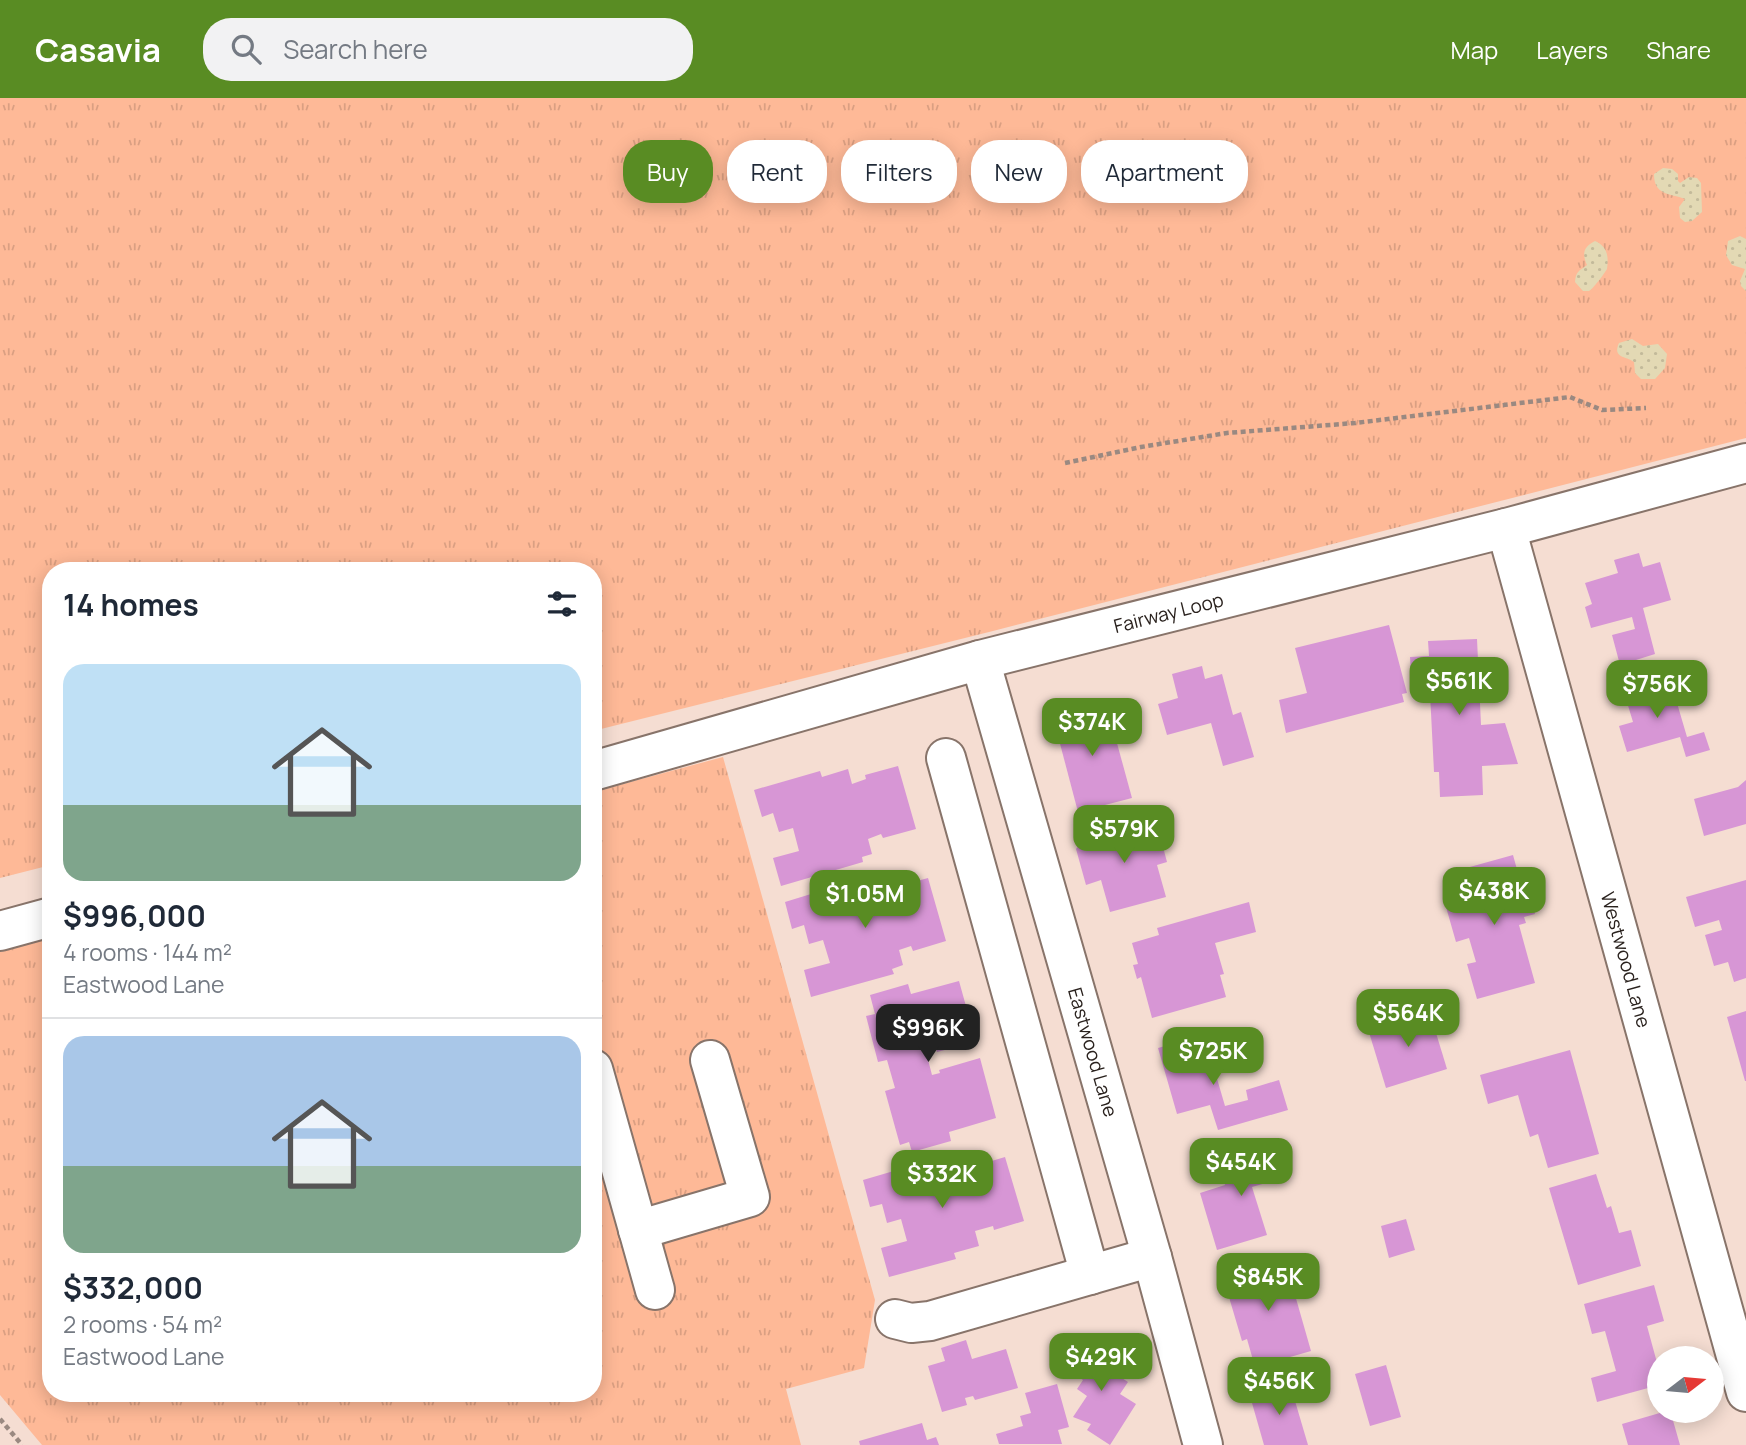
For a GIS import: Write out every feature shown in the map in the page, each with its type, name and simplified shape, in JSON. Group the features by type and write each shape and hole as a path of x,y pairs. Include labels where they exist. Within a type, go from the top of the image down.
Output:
{"street":[{"name":"Fairway Loop","path":"602,768 980,660 1506,528 1746,463"},
{"name":"Westwood Lane","path":"1506,528 1746,1392"},
{"name":"Eastwood Lane","path":"980,660 1152,1257 1203,1445"},
{"path":"946,758 1090,1275"},
{"path":"0,931 42,919"},
{"path":"638,1230 750,1197 710,1060"},
{"path":"602,1101 655,1290"},
{"path":"894,1319 930,1321 1152,1257"}],"path":[{"path":"1065,463 1227,433 1355,422 1570,397 1602,410 1646,408"},
{"path":"0,1419 22,1445"}],"green space":[{"path":"0,98 1746,98 1746,438 602,729 602,562 42,562 42,867 0,878"},
{"path":"723,757 875,1300 864,1368 786,1389 801,1445 42,1445 0,1395 0,952 42,940 42,1402 602,1402 602,790"}],"sand":[{"path":"1663,168 1672,169 1678,174 1680,183 1689,177 1697,178 1701,183 1702,212 1692,221 1685,222 1680,218 1679,207 1685,199 1664,192 1657,186 1654,174"},
{"path":"1740,236 1746,239 1746,291 1740,281 1745,269 1732,265 1726,255 1728,241"},
{"path":"1595,241 1606,252 1607,269 1591,290 1583,291 1575,278 1587,265 1584,257 1586,248"},
{"path":"1632,339 1643,346 1658,344 1667,354 1665,368 1655,379 1641,379 1635,373 1634,362 1617,351 1619,343"}],"building":[{"path":"1639,553 1643,567 1660,562 1671,600 1643,608 1655,654 1620,665 1612,635 1635,629 1632,617 1591,628 1585,607 1592,604 1585,583 1618,573 1614,560"},
{"path":"1389,625 1407,693 1402,694 1404,702 1286,733 1279,700 1307,693 1295,648"},
{"path":"1477,639 1481,725 1505,723 1518,764 1482,766 1483,795 1440,797 1439,772 1434,772 1430,693 1412,693 1410,657 1429,656 1428,641"},
{"path":"1202,666 1205,679 1222,674 1233,715 1241,712 1254,757 1223,766 1211,723 1167,735 1158,704 1178,698 1172,674"},
{"path":"1661,678 1669,705 1677,703 1687,737 1704,732 1710,750 1686,757 1680,737 1627,752 1619,726 1633,722 1623,689"},
{"path":"1106,703 1132,798 1078,812 1053,717"},
{"path":"898,766 916,829 883,838 881,834 868,839 872,854 862,857 863,862 781,886 773,858 799,851 793,828 779,832 773,813 762,817 754,790 820,771 822,777 848,769 852,784 866,779 865,775"},
{"path":"1746,780 1746,824 1704,836 1694,799 1738,787"},
{"path":"1136,822 1140,833 1158,828 1167,862 1157,865 1166,897 1110,912 1101,880 1086,885 1076,849 1086,836"},
{"path":"1513,855 1523,891 1518,893 1521,902 1531,899 1535,914 1524,917 1526,923 1519,925 1535,983 1477,999 1467,964 1476,962 1469,938 1456,942 1446,907 1468,901 1459,870"},
{"path":"928,878 946,941 913,951 911,946 899,950 903,965 892,969 894,974 811,997 804,970 830,963 823,940 809,944 804,925 792,929 785,902 850,882 852,888 878,881 882,895 897,891 895,887"},
{"path":"1746,880 1746,978 1734,982 1728,962 1714,966 1705,935 1722,930 1719,920 1695,927 1686,897"},
{"path":"1249,902 1256,932 1215,943 1224,974 1220,975 1226,997 1152,1018 1141,977 1137,979 1133,965 1138,964 1132,943 1159,935 1157,928"},
{"path":"959,981 976,1042 937,1052 936,1049 926,1052 932,1075 940,1073 939,1070 980,1058 996,1118 949,1132 951,1141 912,1152 909,1142 900,1145 885,1091 895,1088 887,1060 878,1062 866,1016 875,1014 870,995 908,984 911,994"},
{"path":"1429,1010 1447,1069 1386,1088 1368,1029"},
{"path":"1746,1011 1746,1081 1745,1081 1727,1017"},
{"path":"1201,1036 1205,1051 1201,1052 1206,1067 1213,1065 1225,1106 1248,1100 1246,1090 1279,1080 1288,1110 1218,1130 1210,1105 1177,1114 1158,1048"},
{"path":"1570,1050 1599,1154 1548,1168 1538,1134 1530,1137 1518,1095 1488,1104 1480,1075"},
{"path":"1272,1143 1283,1178 1252,1187 1267,1235 1217,1250 1200,1193 1225,1185 1223,1176 1235,1173 1230,1156"},
{"path":"1005,1157 1024,1221 994,1230 993,1226 975,1231 979,1246 954,1253 956,1259 889,1277 881,1248 907,1241 901,1219 887,1223 882,1204 870,1207 863,1180 928,1161 930,1168 956,1160 960,1175 976,1170 975,1166"},
{"path":"1596,1174 1607,1208 1611,1206 1619,1233 1631,1230 1641,1266 1578,1285 1549,1188"},
{"path":"1406,1219 1415,1250 1389,1258 1381,1226"},
{"path":"1285,1260 1311,1351 1255,1367 1247,1339 1242,1341 1223,1277"},
{"path":"1654,1285 1664,1321 1647,1326 1652,1346 1647,1346 1647,1388 1597,1402 1591,1378 1616,1371 1605,1331 1592,1334 1584,1304"},
{"path":"966,1340 972,1359 1006,1349 1018,1388 975,1400 973,1396 965,1398 967,1405 942,1412 928,1366 945,1361 941,1348"},
{"path":"1086,1341 1120,1363 1114,1373 1128,1382 1120,1394 1136,1404 1110,1445 1087,1430 1091,1424 1073,1417 1087,1396 1077,1389 1083,1380 1067,1369"},
{"path":"1386,1365 1401,1417 1370,1426 1355,1374"},
{"path":"1057,1384 1069,1427 1058,1430 1062,1444 999,1444 996,1434 1023,1426 1020,1416 1031,1413 1025,1393"},
{"path":"1290,1384 1308,1445 1264,1445 1250,1396"},
{"path":"1647,1417 1647,1423 1674,1423 1680,1445 1628,1445 1622,1424"},
{"path":"922,1423 927,1440 936,1437 939,1445 860,1445 859,1441"}]}
